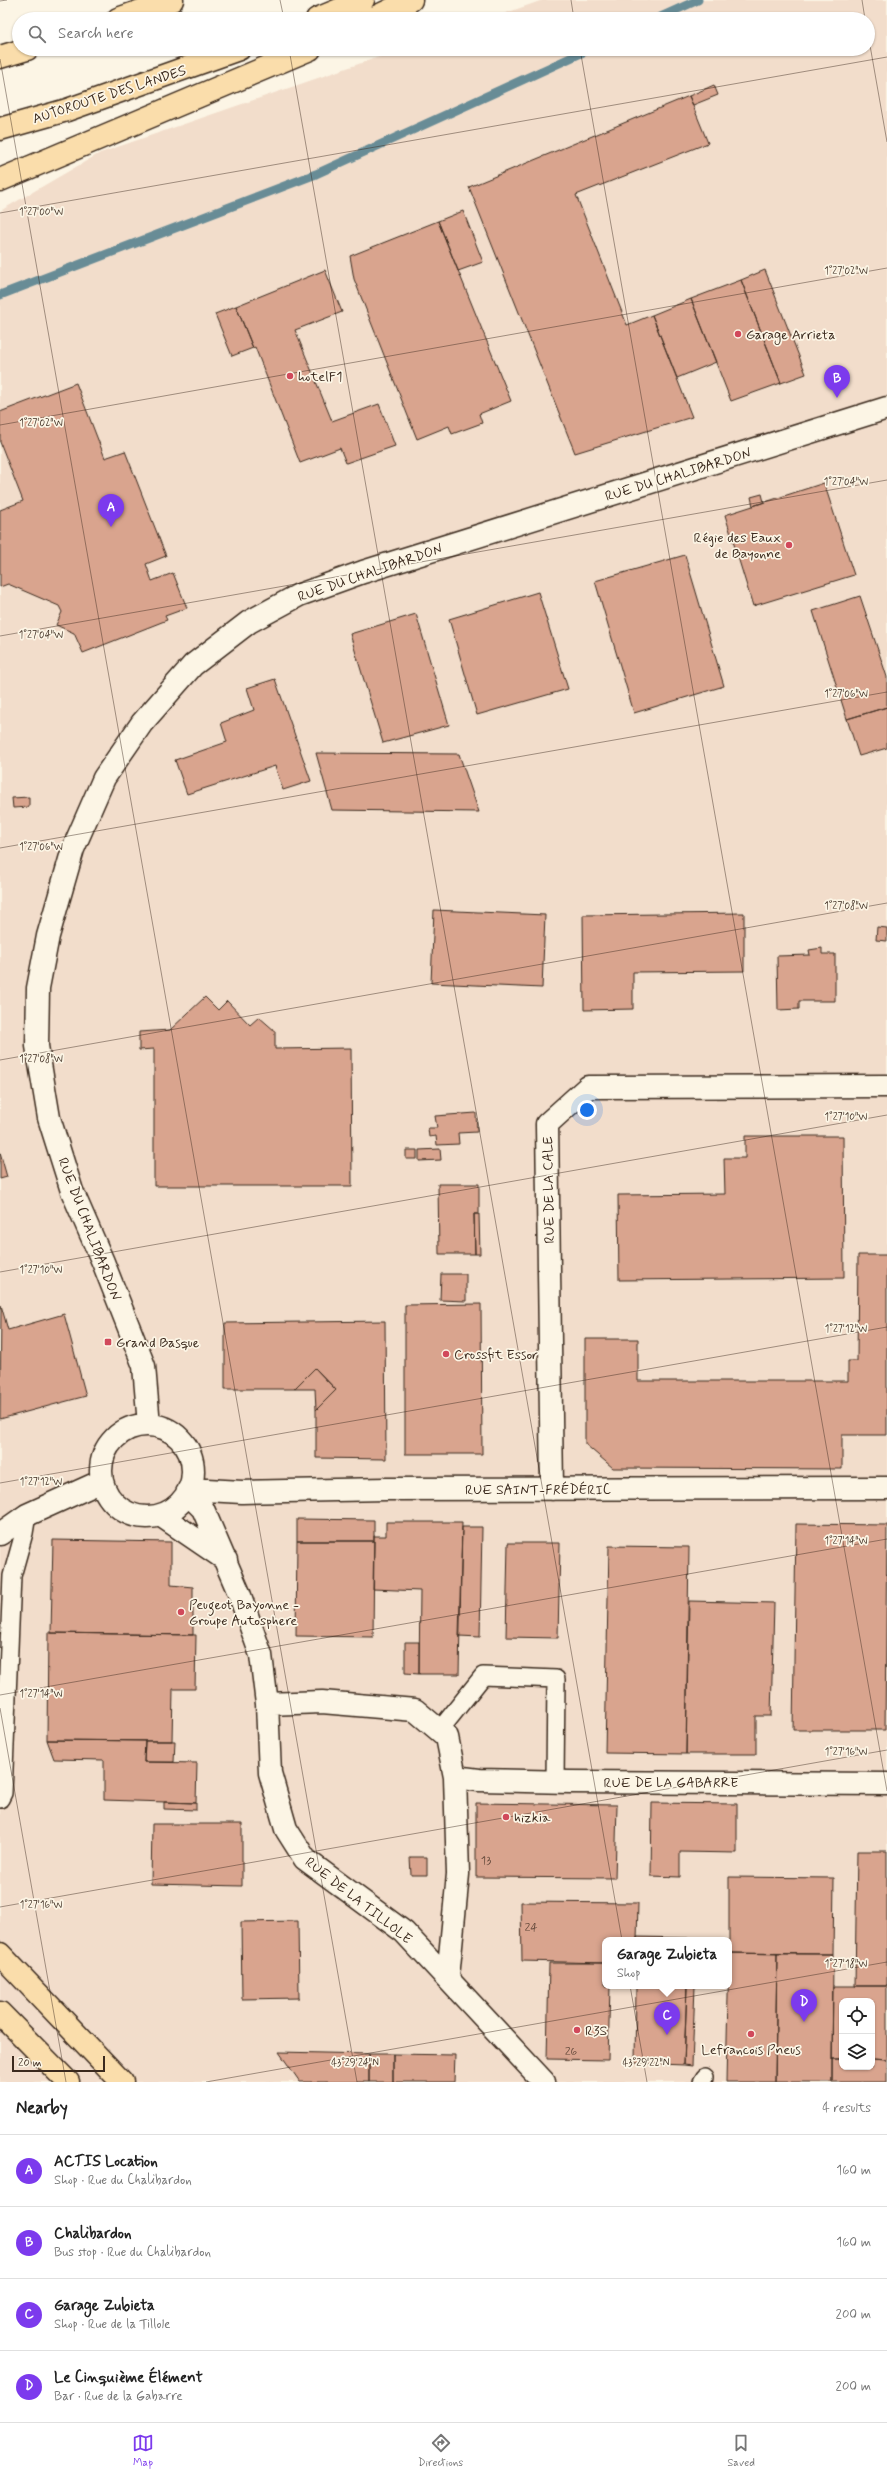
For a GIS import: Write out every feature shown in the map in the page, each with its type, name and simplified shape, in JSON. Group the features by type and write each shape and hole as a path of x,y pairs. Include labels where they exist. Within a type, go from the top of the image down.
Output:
{"main road":[{"path":"138,12 172,0"},
{"path":"334,12 363,0"},
{"path":"386,12 411,0"},
{"path":"0,57 12,53"},
{"name":"AUTOROUTE DES LANDES","path":"0,129 66,110 219,56"},
{"path":"0,180 293,56"},
{"path":"0,1954 122,2082"},
{"path":"0,2013 68,2082"}],"street":[{"name":"RUE DU CHALIBARDON","path":"149,1425 144,1366 103,1262 72,1191 49,1118 37,1046 38,988 48,936 73,849 104,778 142,723 193,665 249,622 299,595 363,572 887,408"},
{"name":"RUE DE LA CALE","path":"552,1490 547,1124 588,1087 887,1086"},
{"path":"149,1425 166,1429 180,1439 189,1454 193,1471 188,1491 180,1503 160,1515 145,1517 130,1514 118,1507 108,1495 102,1482 101,1468 104,1454 111,1441 122,1432 135,1426 149,1425"},
{"path":"0,1534 26,1515 102,1482"},
{"name":"RUE SAINT-FRÉDÉRIC","path":"188,1491 242,1492 386,1489 552,1490 887,1488"},
{"name":"RUE DE LA TILLOLE","path":"188,1491 203,1509 226,1560 260,1655 267,1704 270,1773 286,1829 305,1859 404,1932 448,1977 544,2082"},
{"path":"160,1515 226,1560"},
{"path":"267,1704 322,1702 415,1710 447,1737 455,1777 458,1874 448,1977"},
{"name":"RUE DE LA GABARRE","path":"455,1777 479,1780 887,1784"}],"lane":[{"path":"0,1798 3,1793 12,1576 24,1533 26,1515"},
{"path":"439,1731 483,1676 556,1678 555,1781"}],"shaded area":[{"path":"543,0 887,0 887,2082 0,2082 0,211 100,153 382,56 875,56 875,12 509,12"}],"building":[{"path":"714,85 718,95 693,105 689,96"},
{"path":"689,96 708,143 576,195 627,325 652,315 692,417 575,453 469,187"},
{"path":"463,211 483,262 458,271 438,221"},
{"path":"438,221 511,401 479,414 482,423 452,434 449,426 417,439 354,279 350,256"},
{"name":"hotelF1","path":"325,270 342,312 295,330 332,421 379,404 395,446 346,463 340,448 300,463 255,347 253,348 236,306"},
{"path":"765,270 806,374 781,383 741,280"},
{"path":"741,280 781,383 731,401 691,299"},
{"path":"691,299 716,362 677,378 652,315"},
{"path":"236,306 253,348 232,356 215,314"},
{"path":"76,383 105,458 125,451 166,556 146,564 152,581 173,573 187,608 165,616 167,620 83,653 74,633 56,625 62,612 59,606 8,584 0,587 0,510 23,501 0,442 0,412"},
{"name":"Régie des Eaux de Bayonne","path":"824,483 854,575 753,606 725,515"},
{"path":"762,494 764,502 753,506 751,497"},
{"path":"685,555 724,686 634,713 595,581"},
{"path":"538,592 568,689 477,715 449,619"},
{"path":"860,596 887,677 887,707 847,719 813,611"},
{"path":"416,614 449,725 383,743 350,634"},
{"path":"275,679 311,781 283,790 275,766 187,794 175,760 227,742 221,723 254,710 247,688"},
{"path":"887,707 887,748 859,756 847,719"},
{"path":"316,753 459,754 479,812 332,810"},
{"path":"29,797 29,807 13,808 12,798"},
{"path":"434,910 545,915 542,988 431,983"},
{"path":"744,913 744,971 633,972 633,1009 584,1010 583,915"},
{"path":"877,927 887,928 887,941 876,940"},
{"path":"822,948 822,954 835,954 835,1001 799,1001 799,1009 778,1010 777,956 810,955 809,950"},
{"path":"205,997 218,1010 227,1001 250,1025 259,1017 275,1031 275,1049 351,1048 352,1186 154,1186 154,1049 139,1050 139,1032 170,1030"},
{"path":"476,1113 477,1132 458,1133 459,1144 437,1145 436,1136 429,1137 428,1128 437,1128 435,1116"},
{"path":"745,1136 843,1136 844,1278 619,1280 618,1195 725,1194 724,1158 745,1158"},
{"path":"440,1149 441,1160 419,1161 419,1150"},
{"path":"406,1150 417,1150 417,1159 406,1159"},
{"path":"0,1152 7,1177 0,1179"},
{"path":"438,1184 479,1184 479,1214 474,1214 475,1254 439,1254"},
{"path":"474,1214 479,1214 480,1254 475,1254"},
{"path":"858,1255 887,1255 887,1435 842,1435 842,1469 613,1468 585,1444 585,1339 638,1339 638,1381 848,1381 848,1361 857,1361"},
{"path":"441,1274 466,1274 466,1301 440,1300"},
{"path":"481,1304 482,1454 405,1454 405,1305"},
{"path":"1,1305 8,1330 64,1314 86,1396 0,1419"},
{"path":"385,1321 386,1459 316,1458 316,1410 336,1390 315,1368 294,1389 225,1389 225,1323"},
{"path":"315,1368 336,1390 316,1410 315,1389 294,1389"},
{"path":"297,1519 374,1520 374,1541 297,1541"},
{"path":"386,1522 462,1522 459,1674 419,1674 420,1591 373,1589 374,1536 386,1536"},
{"path":"796,1524 887,1525 885,1730 793,1730"},
{"path":"462,1527 482,1527 480,1637 459,1636"},
{"path":"53,1540 171,1542 171,1585 193,1587 193,1635 51,1633"},
{"path":"297,1541 374,1541 373,1637 296,1636"},
{"path":"508,1543 560,1543 558,1638 506,1637"},
{"path":"609,1546 689,1547 686,1754 605,1753"},
{"path":"689,1601 774,1603 771,1716 756,1716 756,1754 686,1754"},
{"path":"48,1633 196,1635 195,1689 173,1689 172,1741 47,1740"},
{"path":"405,1642 419,1642 419,1674 405,1673"},
{"path":"47,1740 145,1741 144,1762 197,1763 196,1803 104,1800 104,1760 54,1759"},
{"path":"145,1741 175,1741 174,1762 144,1762"},
{"path":"164,1802 196,1803 196,1810 164,1809"},
{"path":"476,1803 617,1805 615,1878 476,1877"},
{"path":"652,1803 737,1804 737,1853 680,1852 680,1877 651,1876"},
{"path":"152,1824 242,1824 242,1886 151,1884"},
{"path":"857,1851 887,1851 887,1986 855,1986"},
{"path":"410,1857 427,1857 427,1875 411,1875"},
{"path":"729,1877 834,1878 833,1954 732,1953 732,1937 729,1937"},
{"path":"521,1902 638,1903 637,1937 602,1937 602,1963 522,1961"},
{"path":"298,1921 299,1998 242,1999 241,1922"},
{"name":"Lefrancois Pneus","path":"732,1953 777,1954 775,2082 726,2082 728,1989 732,1989"},
{"path":"777,1954 833,1954 832,2082 775,2082"},
{"path":"549,1963 602,1963 602,1989 610,1989 608,2060 547,2059"},
{"path":"833,1986 887,1986 887,2060 875,2059 875,1998 839,1998 839,2059 832,2059"},
{"path":"636,1989 687,1989 684,2065 635,2063"},
{"path":"687,1989 695,1989 692,2066 684,2065"},
{"path":"279,2052 369,2054 369,2082 300,2082"},
{"path":"369,2054 393,2054 393,2082 369,2082"},
{"path":"393,2054 455,2055 454,2082 393,2082"},
{"path":"832,2059 839,2059 839,2070 875,2070 875,2059 887,2060 887,2082 832,2082"}],"waterway":[{"path":"671,12 698,0"},
{"path":"0,295 316,174 575,56"}],"place":[{"name":"Garage Arrieta","path":"738,334"},
{"name":"hotelF1","path":"290,376"},
{"name":"Chalibardon","path":"837,398"},
{"name":"ACTIS Location","path":"111,527"},
{"name":"Régie des Eaux de Bayonne","path":"789,545"},
{"name":"Grand Basque","path":"108,1342"},
{"name":"Crossfit Essor","path":"446,1354"},
{"name":"Peugeot Bayonne - Groupe Autosphere","path":"181,1612"},
{"name":"hizkia","path":"506,1817"},
{"name":"Le Cinquième Élément","path":"804,2022"},
{"name":"R3S","path":"577,2030"},
{"name":"Lefrancois Pneus","path":"751,2034"},
{"name":"Garage Zubieta","path":"667,2035"}]}
